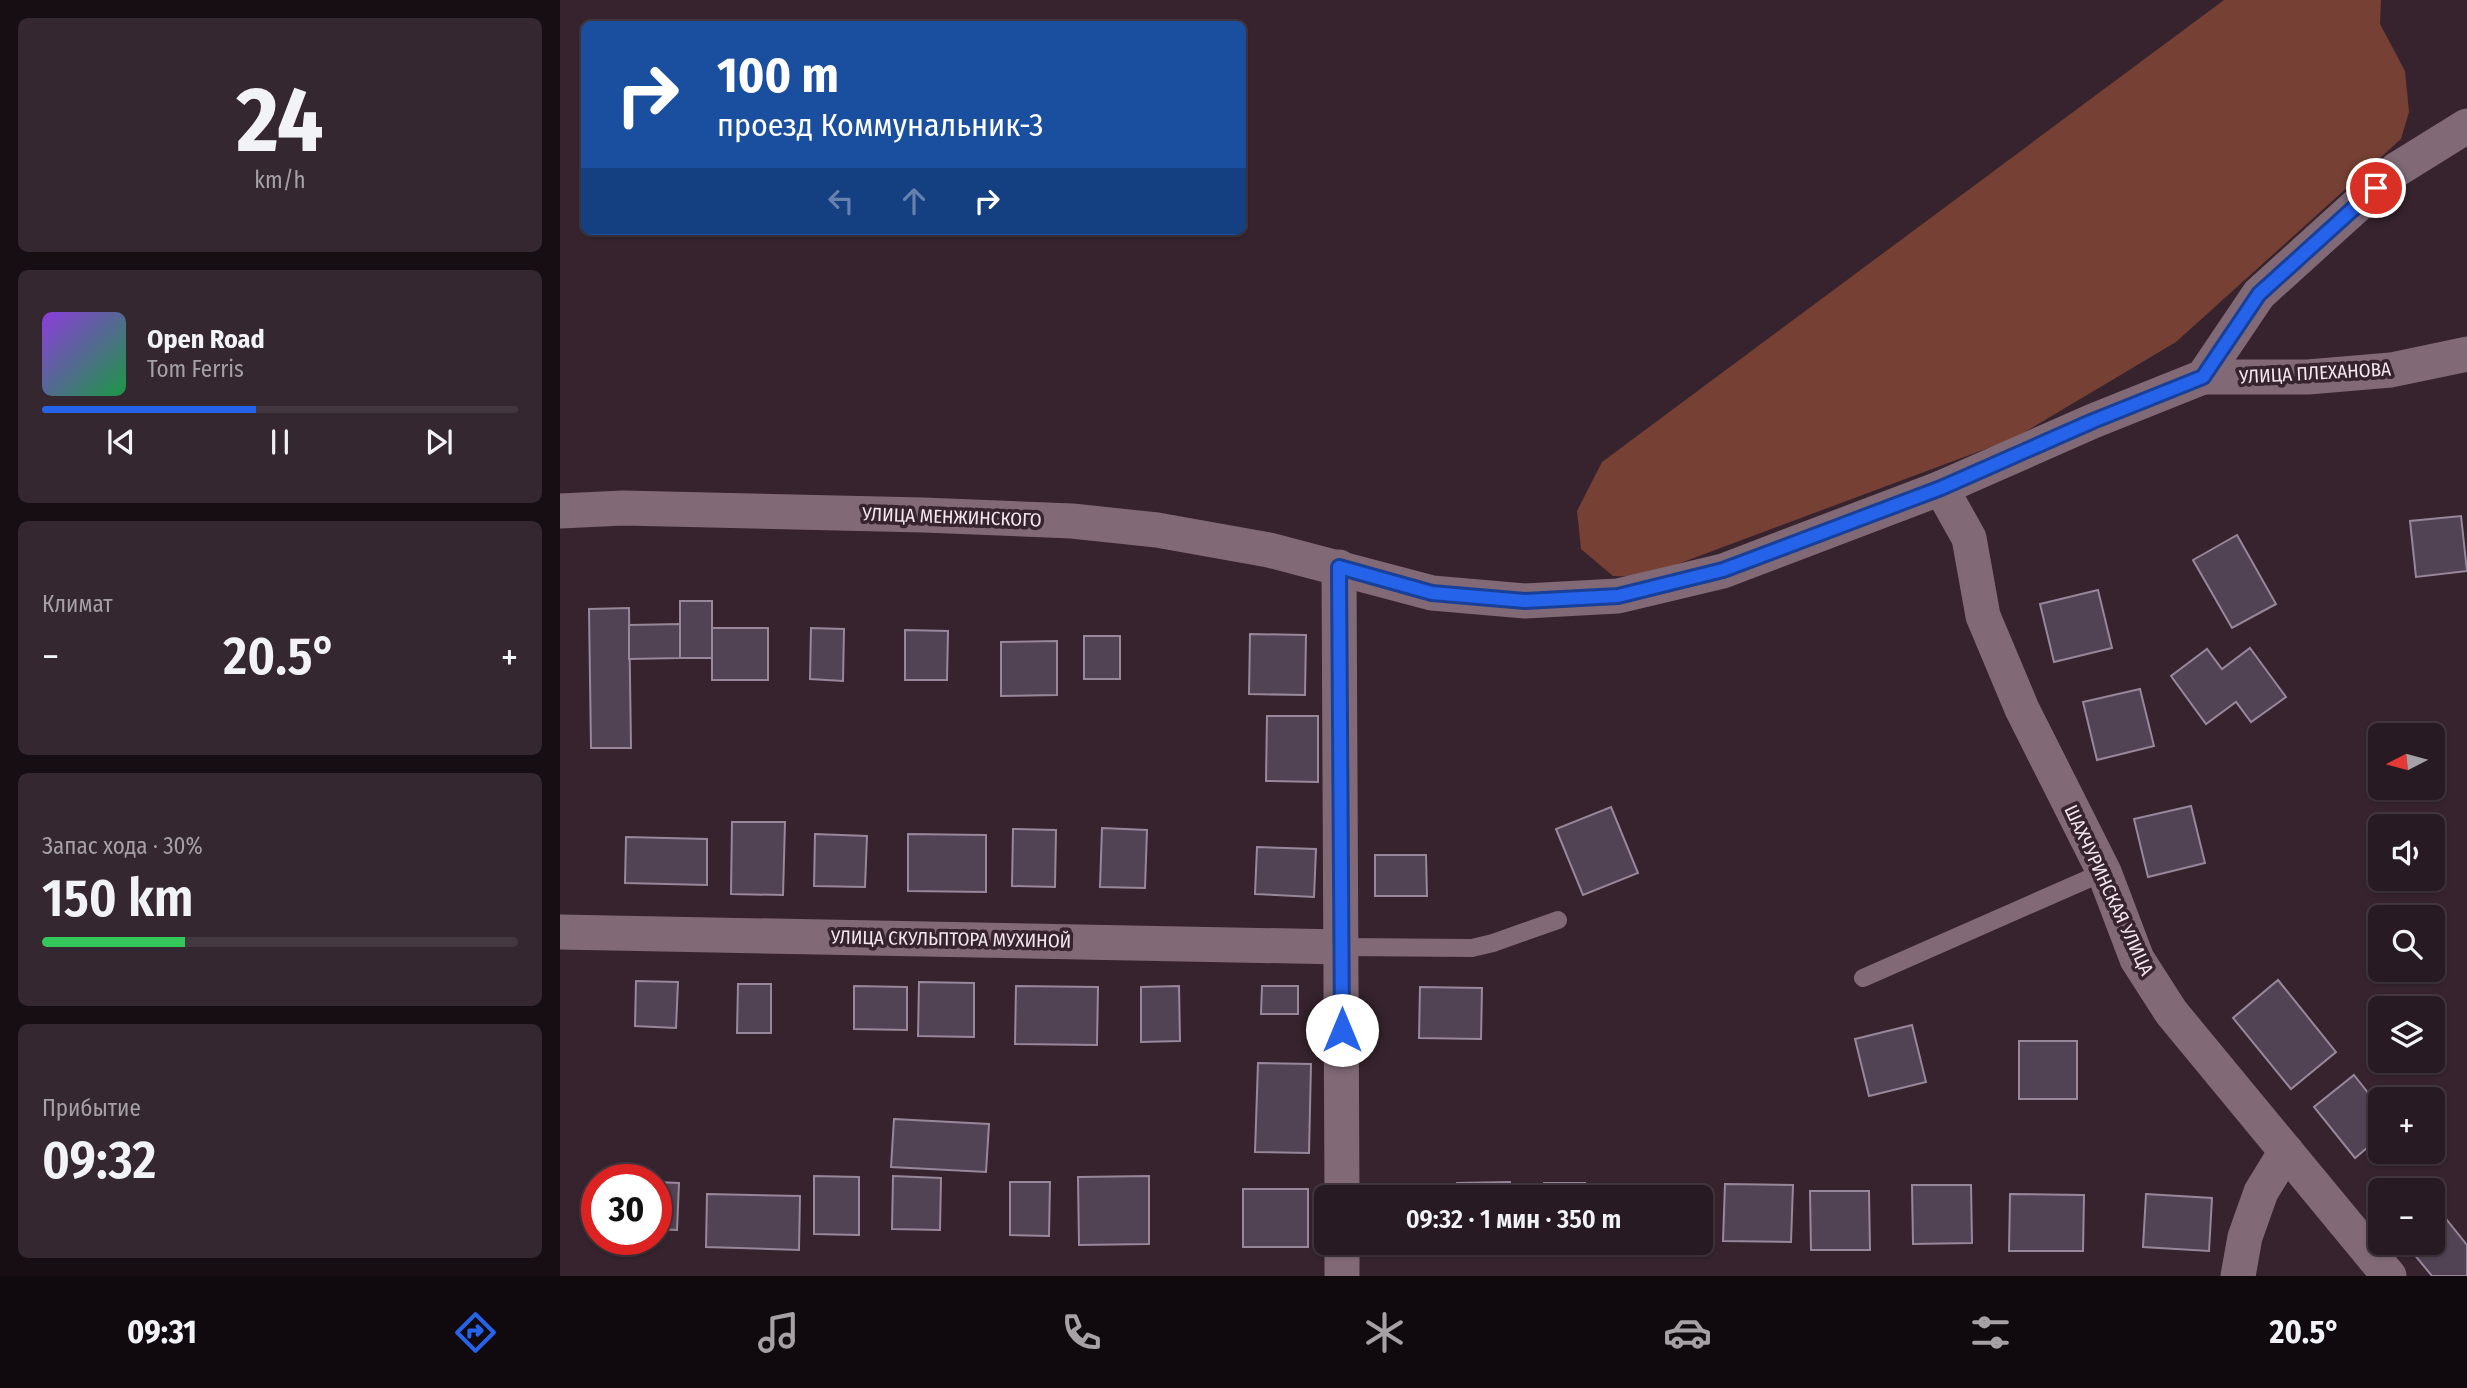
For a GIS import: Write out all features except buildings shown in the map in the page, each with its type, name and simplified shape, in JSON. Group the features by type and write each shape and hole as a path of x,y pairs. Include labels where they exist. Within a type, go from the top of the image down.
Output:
{"street":[{"path":"2203,377 2259,294 2396,170 2467,126"},
{"name":"УЛИЦА ПЛЕХАНОВА","path":"2203,377 2308,377 2378,371 2467,354"},
{"name":"УЛИЦА МЕНЖИНСКОГО","path":"560,512 623,508 923,514 1072,521 1157,530 1269,550 1432,593 1525,601 1618,596 1723,570 1941,488 2093,421 2203,377"},
{"name":"ШАХЧУРИНСКАЯ УЛИЦА","path":"1941,488 1969,538 1983,616 2018,698 2104,872 2137,959 2171,1012 2389,1276"},
{"path":"1339,567 1342,1185"},
{"name":"УЛИЦА СКУЛЬПТОРА МУХИНОЙ","path":"560,932 1342,947"},
{"path":"2238,1276 2245,1237 2261,1192 2286,1151"},
{"path":"1342,1255 1342,1276"}],"lane":[{"path":"1863,978 2104,872"},
{"path":"1342,947 1472,948 1558,920"}],"shaded area":[{"path":"2224,0 2381,0 2380,24 2405,71 2409,112 2401,139 2176,342 2015,438 1643,577 1613,576 1581,549 1577,511 1602,462"}],"route":[{"path":"1342,1030 1339,567 1432,593 1525,601 1618,596 1723,570 1941,488 2093,421 2203,377 2259,294 2376,188"}]}
